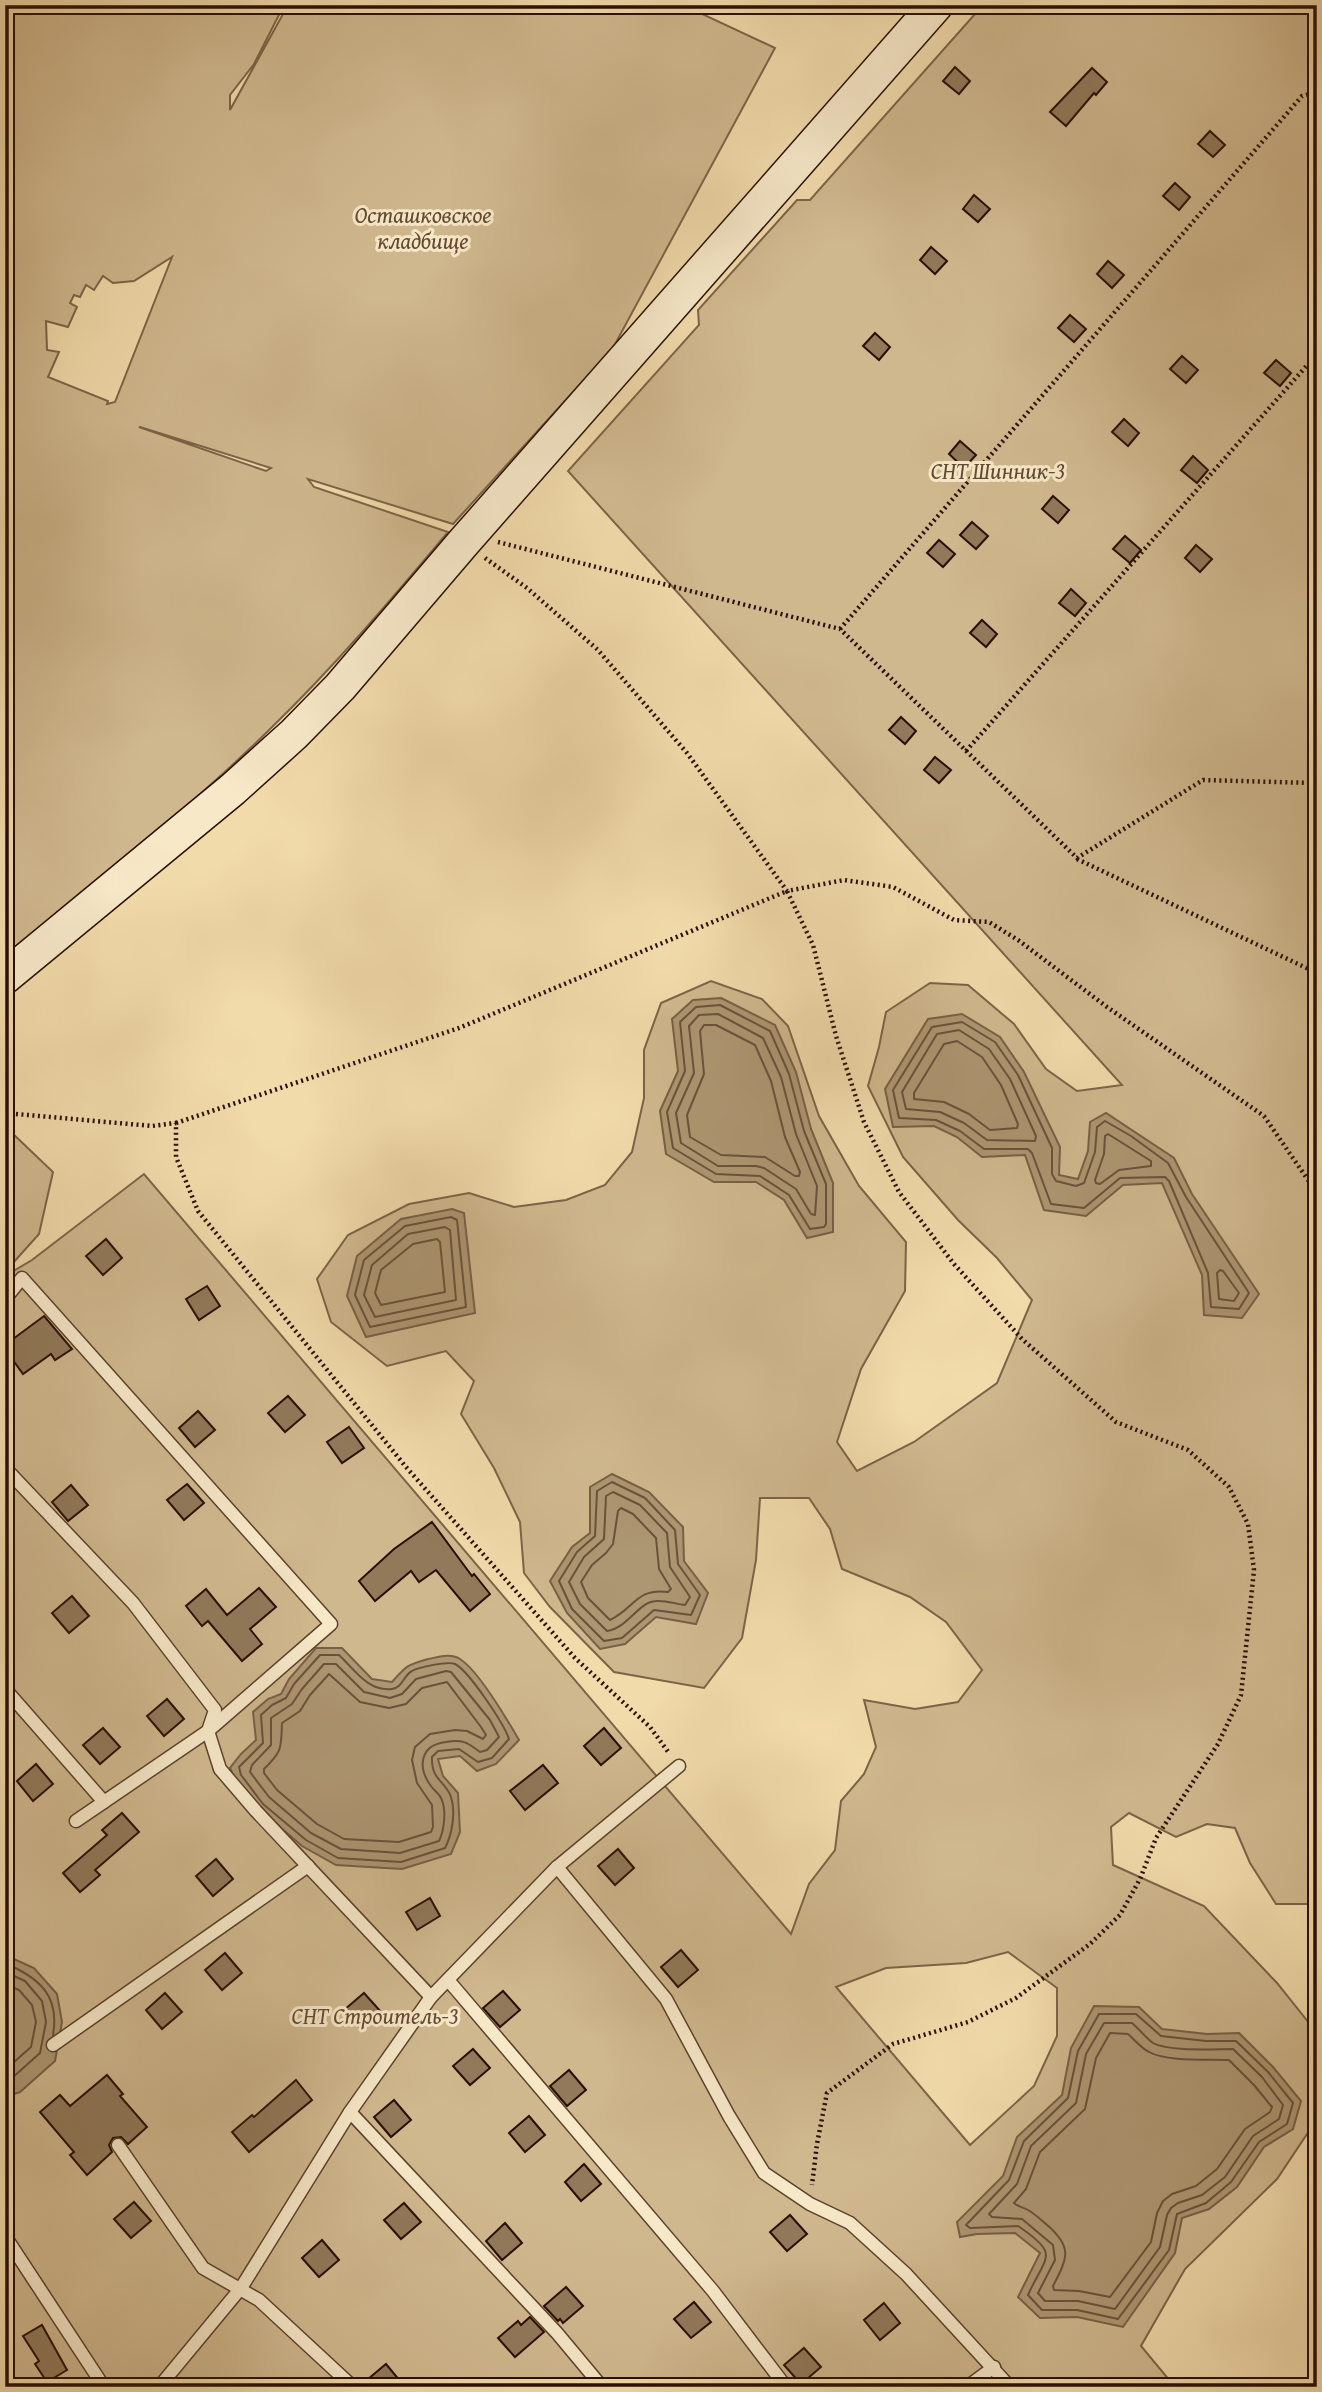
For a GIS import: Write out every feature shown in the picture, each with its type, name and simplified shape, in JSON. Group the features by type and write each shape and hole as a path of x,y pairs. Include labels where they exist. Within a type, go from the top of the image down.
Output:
{"street":[{"path":"5,977 233,789 294,734 340,687 936,5"}],"lane":[{"path":"5,1299 22,1278 331,1624 208,1731 76,1821"},
{"path":"5,1468 133,1603 193,1679 215,1710 208,1731 220,1769 431,1997"},
{"path":"5,1689 104,1802"},
{"path":"159,2387 241,2287 350,2112 431,1997 557,1867 679,1766"},
{"path":"52,2045 308,1866"},
{"path":"557,1867 666,1999 729,2116 764,2173 810,2204 850,2223 906,2274 1010,2387"},
{"path":"447,1980 713,2291 786,2387"},
{"path":"350,2112 557,2333 602,2387"},
{"path":"118,2145 203,2268 241,2287 259,2300 353,2387"},
{"path":"5,2236 104,2387"},
{"path":"967,2387 994,2367"}],"path":[{"path":"840,629 1302,96 1317,92"},
{"path":"966,751 1317,354"},
{"path":"467,539 840,629 1077,859 1317,972"},
{"path":"467,539 598,650 687,753 787,891 813,945 836,1036 864,1122 899,1192 954,1264 1022,1339 1116,1422 1188,1450 1229,1488 1248,1524 1254,1570 1241,1695 1218,1744 1156,1838 1140,1879 1120,1915 1090,1944 1016,1998 968,2021 893,2044 827,2092 810,2204"},
{"path":"1077,859 1203,780 1312,783 1317,754"},
{"path":"5,1113 152,1126 176,1123 459,1028 787,891 844,880 893,887 954,920 989,922 1018,940 1107,1007 1264,1116 1317,1193"},
{"path":"176,1123 176,1157 198,1211 406,1467 576,1658 650,1727 679,1766"}],"green space":[{"name":"Осташковское кладбище","path":"5,5 284,5 254,64 230,95 230,110 288,5 683,5 775,48 613,348 453,524 308,479 314,487 448,532 384,608 294,706 173,818 5,959","holes":["172,257 115,402 107,404 108,401 48,377 59,352 47,350 46,321 68,327 77,307 70,303 74,295 80,297 86,285 94,290 103,276 113,283 134,281","140,427 271,468 266,471"]},
{"path":"983,5 1317,5 1317,1904 1276,1904 1250,1863 1235,1828 1207,1824 1176,1837 1129,1813 1111,1827 1113,1865 1204,1906 1277,1983 1317,2033 1317,2119 1277,2179 1185,2269 1141,2346 1175,2387 5,2387 5,1276 32,1260 144,1174 791,1934 809,1884 835,1850 841,1801 864,1774 876,1747 864,1700 915,1709 958,1702 982,1670 946,1622 910,1597 842,1569 830,1529 809,1498 760,1498 756,1560 742,1638 704,1688 614,1672 550,1607 524,1573 520,1522 494,1468 461,1414 474,1381 446,1351 387,1366 331,1322 317,1279 348,1235 409,1204 469,1193 514,1207 566,1200 605,1185 632,1152 644,1098 644,1050 661,1003 711,981 762,999 788,1026 819,1116 859,1186 906,1242 905,1291 861,1369 837,1442 857,1471 914,1442 997,1383 1032,1300 997,1258 958,1220 903,1157 868,1086 886,1012 930,983 968,985 1014,1024 1046,1069 1077,1091 1122,1085 568,471 699,325 698,310 797,200 810,200","holes":["1008,1952 1057,1988 1057,2036 1034,2086 970,2145 836,1987 886,1968 966,1963"]},
{"path":"5,1131 10,1131 53,1172 39,1234 5,1272"}],"water":[{"path":"721,998 775,1025 796,1072 811,1129 833,1183 833,1232 807,1238 784,1200 756,1182 714,1182 666,1154 660,1111 678,1071 672,1019 693,1000"},
{"path":"962,1014 1000,1037 1024,1072 1060,1147 1059,1175 1078,1179 1088,1151 1090,1122 1106,1113 1174,1158 1192,1194 1259,1294 1242,1318 1204,1315 1202,1275 1162,1183 1123,1185 1086,1216 1044,1210 1025,1155 982,1157 957,1137 934,1126 893,1127 885,1089 928,1019"},
{"path":"452,1209 464,1213 475,1313 366,1337 347,1296 357,1256 401,1219"},
{"path":"612,1474 649,1492 683,1527 684,1561 708,1593 696,1624 656,1617 625,1644 600,1649 567,1613 550,1581 572,1547 590,1533 590,1487"},
{"path":"316,1648 342,1648 372,1679 392,1682 408,1666 428,1659 456,1657 467,1665 492,1696 519,1740 496,1764 477,1771 460,1756 438,1759 443,1776 458,1793 460,1832 451,1854 402,1869 336,1865 302,1846 258,1808 235,1779 230,1768 256,1740 253,1712 268,1699 281,1694 289,1679"},
{"path":"5,1955 34,1968 57,1994 62,2022 55,2061 20,2092 5,2097"},
{"path":"1094,2006 1139,2007 1162,2029 1207,2034 1239,2033 1273,2067 1301,2101 1293,2129 1264,2147 1237,2187 1209,2209 1182,2218 1175,2253 1123,2327 1077,2317 1040,2318 1018,2297 1040,2253 1015,2233 960,2237 957,2222 1003,2176 1017,2137 1062,2095 1071,2048"}],"building":[{"path":"955,67 970,81 959,94 943,81"},
{"path":"1092,68 1107,82 1066,126 1050,112"},
{"path":"1210,131 1225,145 1213,157 1198,144"},
{"path":"1175,183 1190,197 1179,210 1163,196"},
{"path":"974,195 990,209 978,222 963,209"},
{"path":"931,247 947,261 935,274 920,260"},
{"path":"1108,261 1124,275 1112,288 1097,274"},
{"path":"1070,315 1086,329 1074,342 1058,328"},
{"path":"875,333 890,347 879,360 863,346"},
{"path":"1182,356 1198,370 1186,383 1170,369"},
{"path":"1276,360 1291,373 1280,386 1264,373"},
{"path":"1124,419 1139,433 1128,446 1112,432"},
{"path":"960,441 976,455 964,468 949,454"},
{"path":"1193,456 1208,470 1197,483 1181,470"},
{"path":"1053,496 1069,510 1058,523 1042,509"},
{"path":"972,522 988,536 976,549 960,535"},
{"path":"1125,536 1141,550 1130,563 1113,549"},
{"path":"939,540 955,554 943,567 927,553"},
{"path":"1196,545 1212,559 1200,572 1185,558"},
{"path":"1071,589 1086,603 1075,616 1059,603"},
{"path":"982,620 997,634 986,647 970,633"},
{"path":"901,717 916,731 905,744 889,730"},
{"path":"935,757 951,770 939,783 924,770"},
{"path":"106,1239 122,1258 103,1275 86,1256"},
{"path":"207,1286 220,1306 199,1320 186,1299"},
{"path":"44,1316 72,1349 55,1360 51,1354 23,1374 5,1349 5,1345"},
{"path":"288,1396 305,1415 285,1432 268,1413"},
{"path":"198,1411 215,1430 195,1447 179,1428"},
{"path":"349,1427 364,1448 342,1463 327,1442"},
{"path":"187,1484 204,1503 184,1520 167,1500"},
{"path":"71,1485 88,1505 68,1521 52,1502"},
{"path":"432,1522 472,1576 474,1574 490,1594 470,1611 436,1570 419,1582 411,1571 375,1601 359,1581 394,1549"},
{"path":"259,1588 276,1607 250,1629 262,1644 242,1661 208,1621 202,1626 186,1606 206,1589 227,1615"},
{"path":"72,1596 89,1616 69,1633 52,1613"},
{"path":"167,1699 184,1719 164,1736 147,1716"},
{"path":"103,1728 120,1747 100,1764 83,1745"},
{"path":"604,1728 621,1748 601,1765 584,1746"},
{"path":"36,1764 53,1784 33,1801 17,1781"},
{"path":"543,1765 558,1783 525,1810 510,1791"},
{"path":"122,1813 139,1832 95,1870 100,1875 80,1892 63,1873 107,1835 102,1830"},
{"path":"618,1849 634,1868 615,1885 598,1866"},
{"path":"216,1859 233,1879 213,1896 196,1876"},
{"path":"430,1898 440,1916 417,1930 406,1912"},
{"path":"681,1950 698,1970 678,1987 661,1967"},
{"path":"225,1953 242,1973 222,1990 205,1970"},
{"path":"503,1991 520,2010 500,2027 483,2008"},
{"path":"165,1993 182,2012 162,2029 146,2010"},
{"path":"364,1993 381,2012 361,2029 344,2010"},
{"path":"473,2049 490,2068 470,2085 453,2066"},
{"path":"569,2070 586,2090 567,2106 550,2086"},
{"path":"107,2075 123,2094 120,2096 147,2127 128,2144 121,2137 113,2138 109,2145 112,2152 87,2175 70,2155 74,2152 40,2112 60,2095 70,2106"},
{"path":"296,2080 312,2100 249,2152 232,2132 252,2115 254,2117"},
{"path":"394,2100 411,2120 391,2137 374,2117"},
{"path":"529,2116 545,2135 525,2152 509,2133"},
{"path":"584,2164 601,2184 581,2201 565,2182"},
{"path":"134,2202 151,2221 131,2238 114,2219"},
{"path":"404,2203 421,2222 401,2239 384,2220"},
{"path":"790,2215 807,2234 787,2251 770,2232"},
{"path":"505,2223 522,2243 502,2260 486,2241"},
{"path":"322,2240 339,2260 319,2277 302,2258"},
{"path":"566,2287 583,2306 563,2323 544,2306"},
{"path":"694,2302 711,2322 691,2338 674,2319"},
{"path":"884,2303 900,2323 880,2340 864,2320"},
{"path":"530,2317 544,2332 515,2357 498,2338 518,2321 521,2325"},
{"path":"42,2325 67,2370 47,2382 35,2364 39,2361 23,2336"},
{"path":"804,2348 821,2367 801,2384 784,2365"},
{"path":"386,2364 405,2387 362,2387 361,2385"}],"park label":[{"name":"СНТ Шинник-3","path":"998,470"},
{"name":"СНТ Строитель-3","path":"375,2015"}]}
